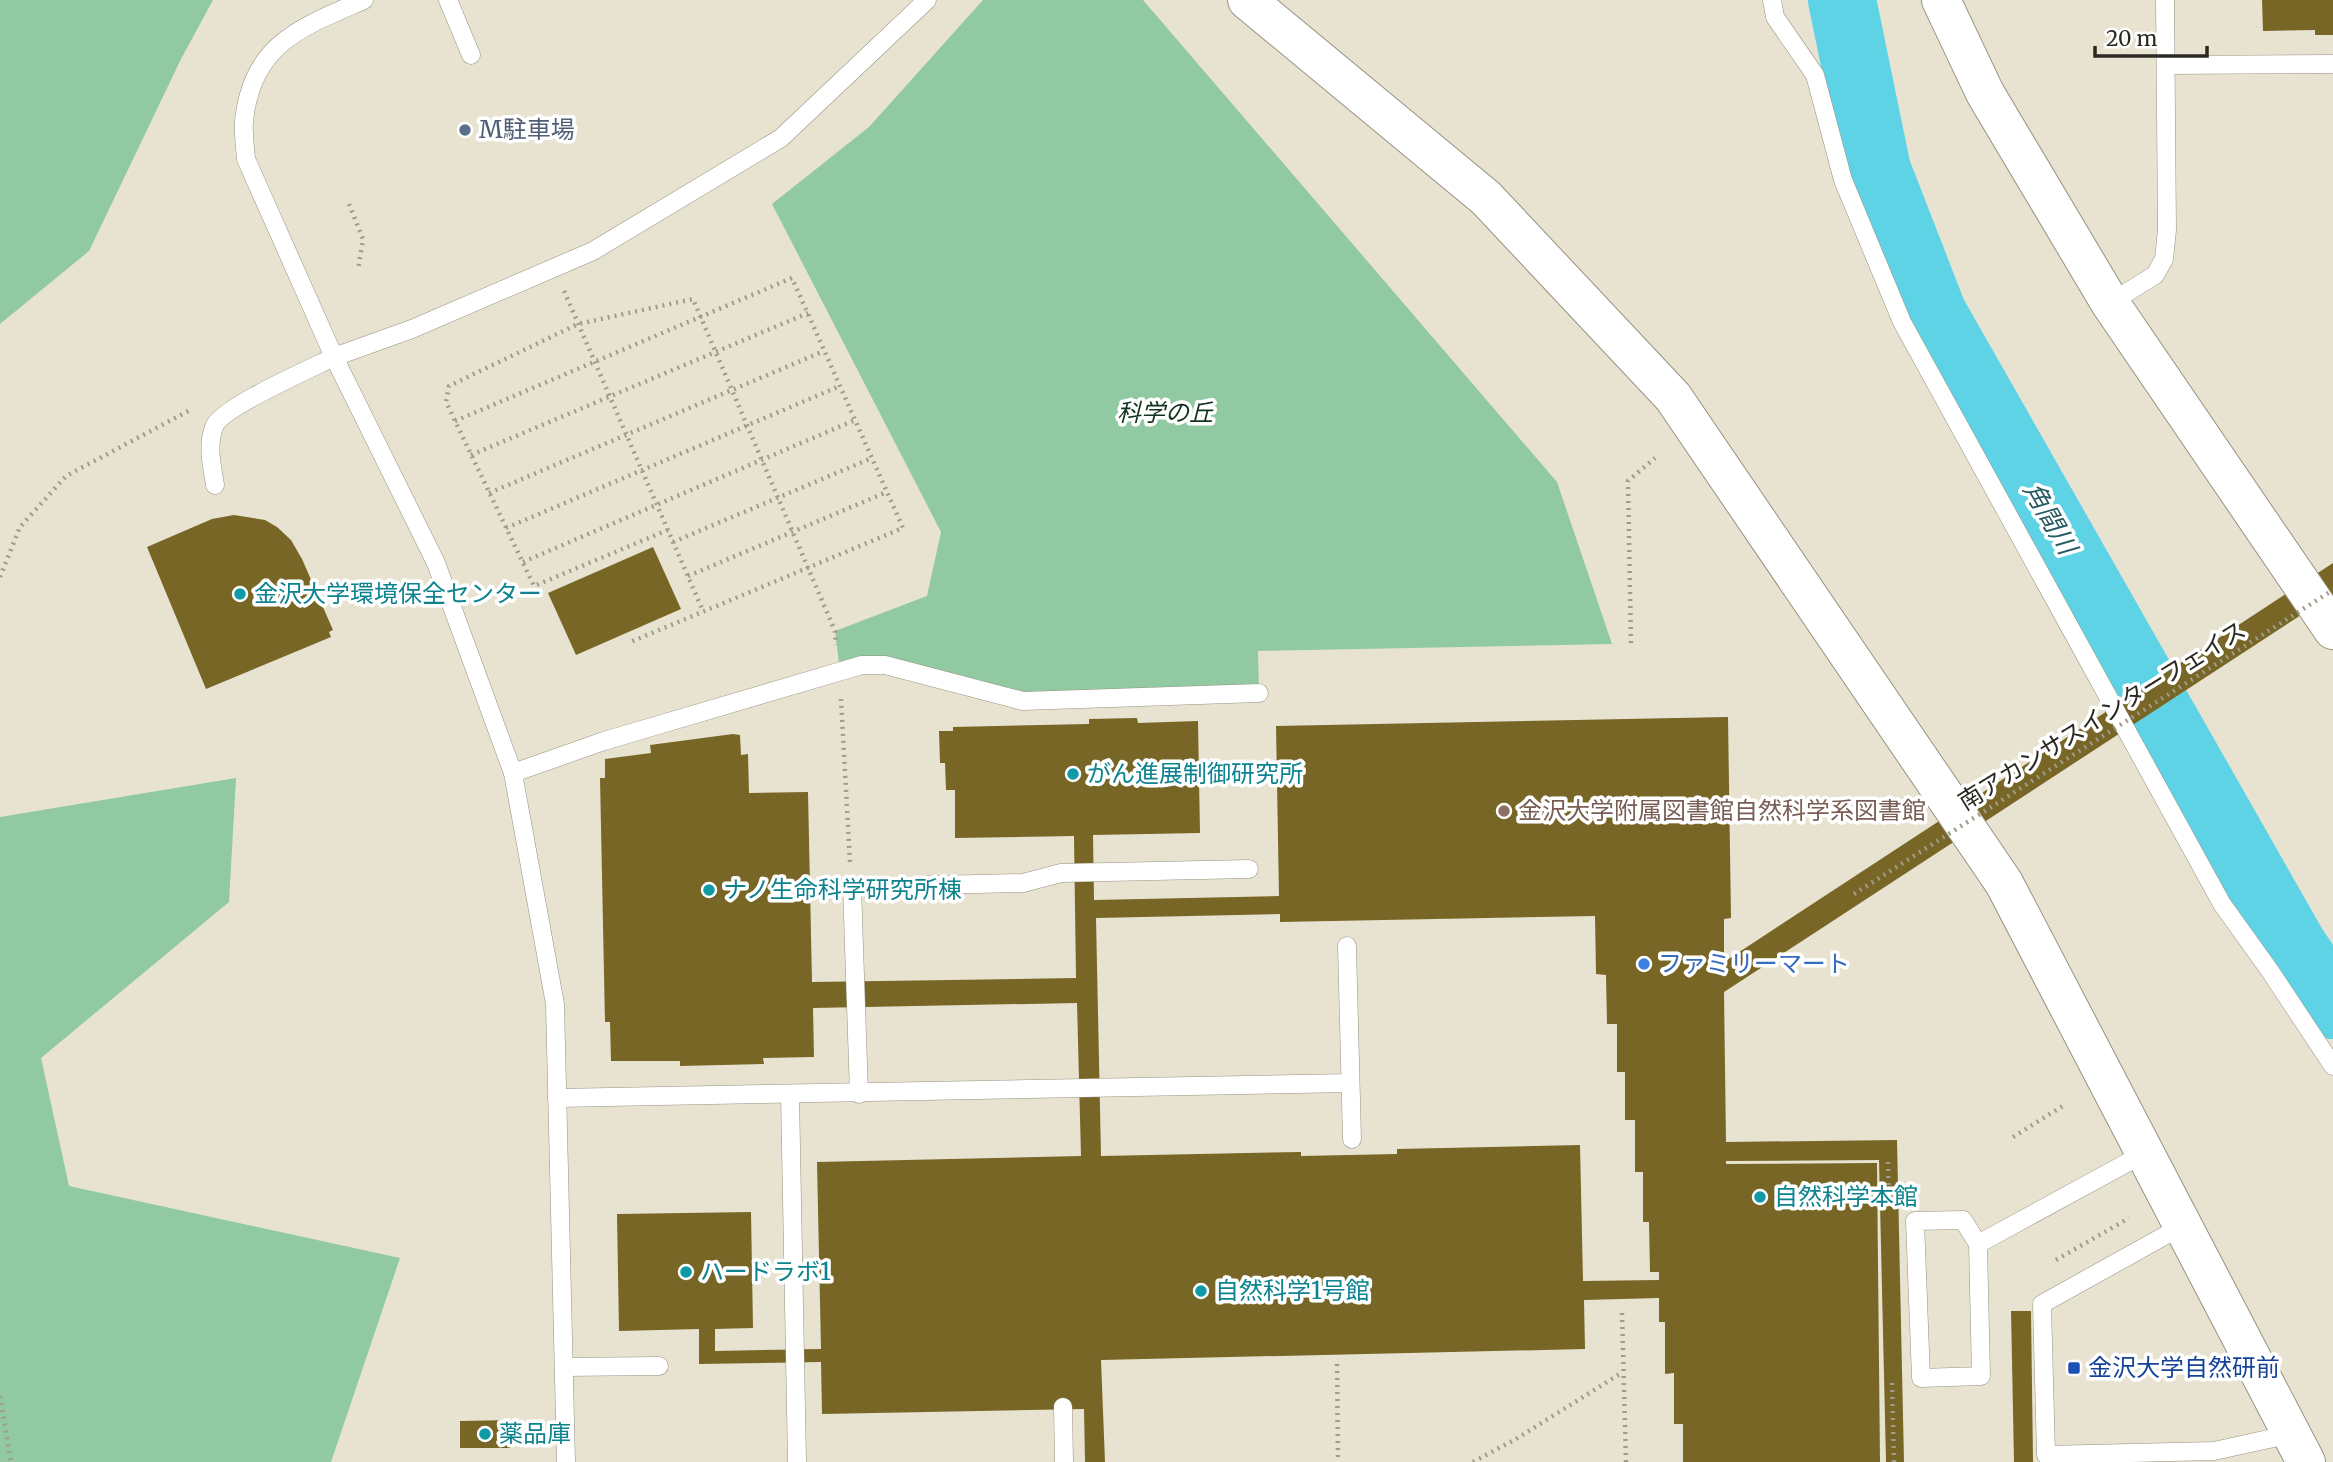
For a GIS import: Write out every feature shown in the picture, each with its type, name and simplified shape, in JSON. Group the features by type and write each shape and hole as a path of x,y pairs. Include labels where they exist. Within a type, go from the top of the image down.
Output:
{"street":[{"path":"1247,0 1486,198 1673,397 2004,883 2299,1448"},
{"path":"1941,0 1985,93 2110,303 2333,630"}],"lane":[{"path":"364,0 312,22 275,47 259,71 248,97 243,123 246,159 334,357 436,562 513,773 555,1004 566,1462"},
{"path":"448,0 471,55"},
{"path":"215,485 209,445 215,423 234,407 334,357 412,329 593,251 781,138 927,0"},
{"path":"1772,0 1775,17 1815,75 1843,180 1902,322 2221,904 2270,971 2333,1066"},
{"path":"2110,303 2155,275 2164,259 2167,230 2165,0"},
{"path":"2166,65 2333,64"},
{"path":"513,773 604,741 862,666 885,665 1023,701 1259,694"},
{"path":"859,1094 852,887 1023,883 1061,873 1249,869"},
{"path":"1347,946 1352,1139"},
{"path":"557,1098 1350,1083"},
{"path":"790,1095 797,1462"},
{"path":"1978,1244 2145,1153"},
{"path":"1963,1220 1978,1244 1981,1376 1921,1378 1915,1221 1963,1220"},
{"path":"2184,1226 2042,1304 2046,1455 2299,1448"},
{"path":"564,1367 659,1366"},
{"path":"1063,1407 1064,1462"}],"path":[{"path":"349,204 363,239 358,270"},
{"path":"553,268 703,611"},
{"path":"455,421 792,278 903,528 628,643"},
{"path":"668,530 534,586 446,402 449,386 578,324 693,299 835,631 840,671 852,887"},
{"path":"471,455 808,313"},
{"path":"489,493 824,351"},
{"path":"506,528 840,386"},
{"path":"0,578 20,527 66,476 193,408"},
{"path":"523,562 855,420"},
{"path":"673,542 872,458"},
{"path":"1631,643 1628,481 1655,458"},
{"path":"688,576 887,492"},
{"name":"南アカンサスインターフェイス","path":"1853,894 2333,590"},
{"path":"2013,1137 2067,1104"},
{"path":"1622,1313 1626,1462"},
{"path":"1337,1364 1339,1462"},
{"path":"1473,1462 1516,1439 1623,1372"},
{"path":"0,1396 11,1462"}],"green space":[{"path":"0,0 213,0 181,59 89,251 0,324"},
{"name":"科学の丘","path":"983,0 1143,0 1557,482 1612,644 1258,651 1259,693 1023,701 910,671 840,671 835,631 927,596 941,532 772,204 869,127"},
{"path":"236,778 229,902 41,1058 69,1186 400,1258 331,1462 0,1462 0,817"}],"building":[{"path":"2262,0 2333,0 2333,35 2315,35 2315,30 2263,31"},
{"name":"金沢大学環境保全センター","path":"234,515 265,520 291,540 333,630 329,632 331,637 206,689 147,547 212,519"},
{"path":"653,547 681,609 576,655 548,593"},
{"path":"2333,563 2333,594 1724,992 1726,1142 1897,1140 1904,1462 1886,1462 1879,1160 1726,1161 1726,1164 1877,1163 1880,1462 1683,1462 1683,1424 1674,1424 1674,1373 1665,1374 1665,1322 1659,1322 1659,1298 1584,1300 1585,1349 1101,1360 1105,1462 1085,1462 1084,1409 822,1414 821,1362 699,1364 699,1329 619,1331 617,1214 751,1212 753,1328 715,1329 715,1351 821,1349 817,1162 1081,1156 1077,1003 813,1008 814,1057 763,1058 764,1064 680,1066 680,1061 611,1061 610,1022 605,1022 600,778 605,778 605,759 651,753 650,745 740,735 741,755 748,754 749,793 808,792 812,982 1076,978 1074,836 955,838 955,790 946,790 945,763 940,763 939,731 953,731 953,727 1089,724 1089,719 1137,718 1138,723 1198,721 1200,833 1093,835 1094,900 1279,896 1276,726 1728,717 1731,918 1724,919 1724,962","holes":["1280,914 1280,922 1595,916 1596,974 1606,975 1607,1024 1617,1024 1617,1072 1625,1072 1625,1120 1635,1120 1635,1172 1643,1172 1643,1222 1649,1222 1650,1272 1659,1272 1659,1280 1583,1281 1580,1145 1397,1149 1397,1154 1301,1156 1301,1152 1101,1156 1096,918"]},
{"path":"2011,1311 2031,1311 2033,1462 2014,1462"},
{"name":"薬品庫","path":"510,1420 511,1448 460,1448 460,1421"}],"waterway":[{"name":"角間川","path":"1842,0 1877,170 1933,314 2294,948 2333,1005"}],"place":[{"name":"M駐車場","path":"465,130"},
{"name":"金沢大学環境保全センター","path":"240,594"},
{"name":"がん進展制御研究所","path":"1073,774"},
{"name":"金沢大学附属図書館自然科学系図書館","path":"1504,811"},
{"name":"ナノ生命科学研究所棟","path":"709,890"},
{"name":"ファミリーマート","path":"1644,964"},
{"name":"自然科学本館","path":"1760,1197"},
{"name":"ハードラボ1","path":"686,1272"},
{"name":"自然科学1号館","path":"1201,1291"},
{"name":"金沢大学自然研前","path":"2074,1368"},
{"name":"薬品庫","path":"485,1434"}]}
